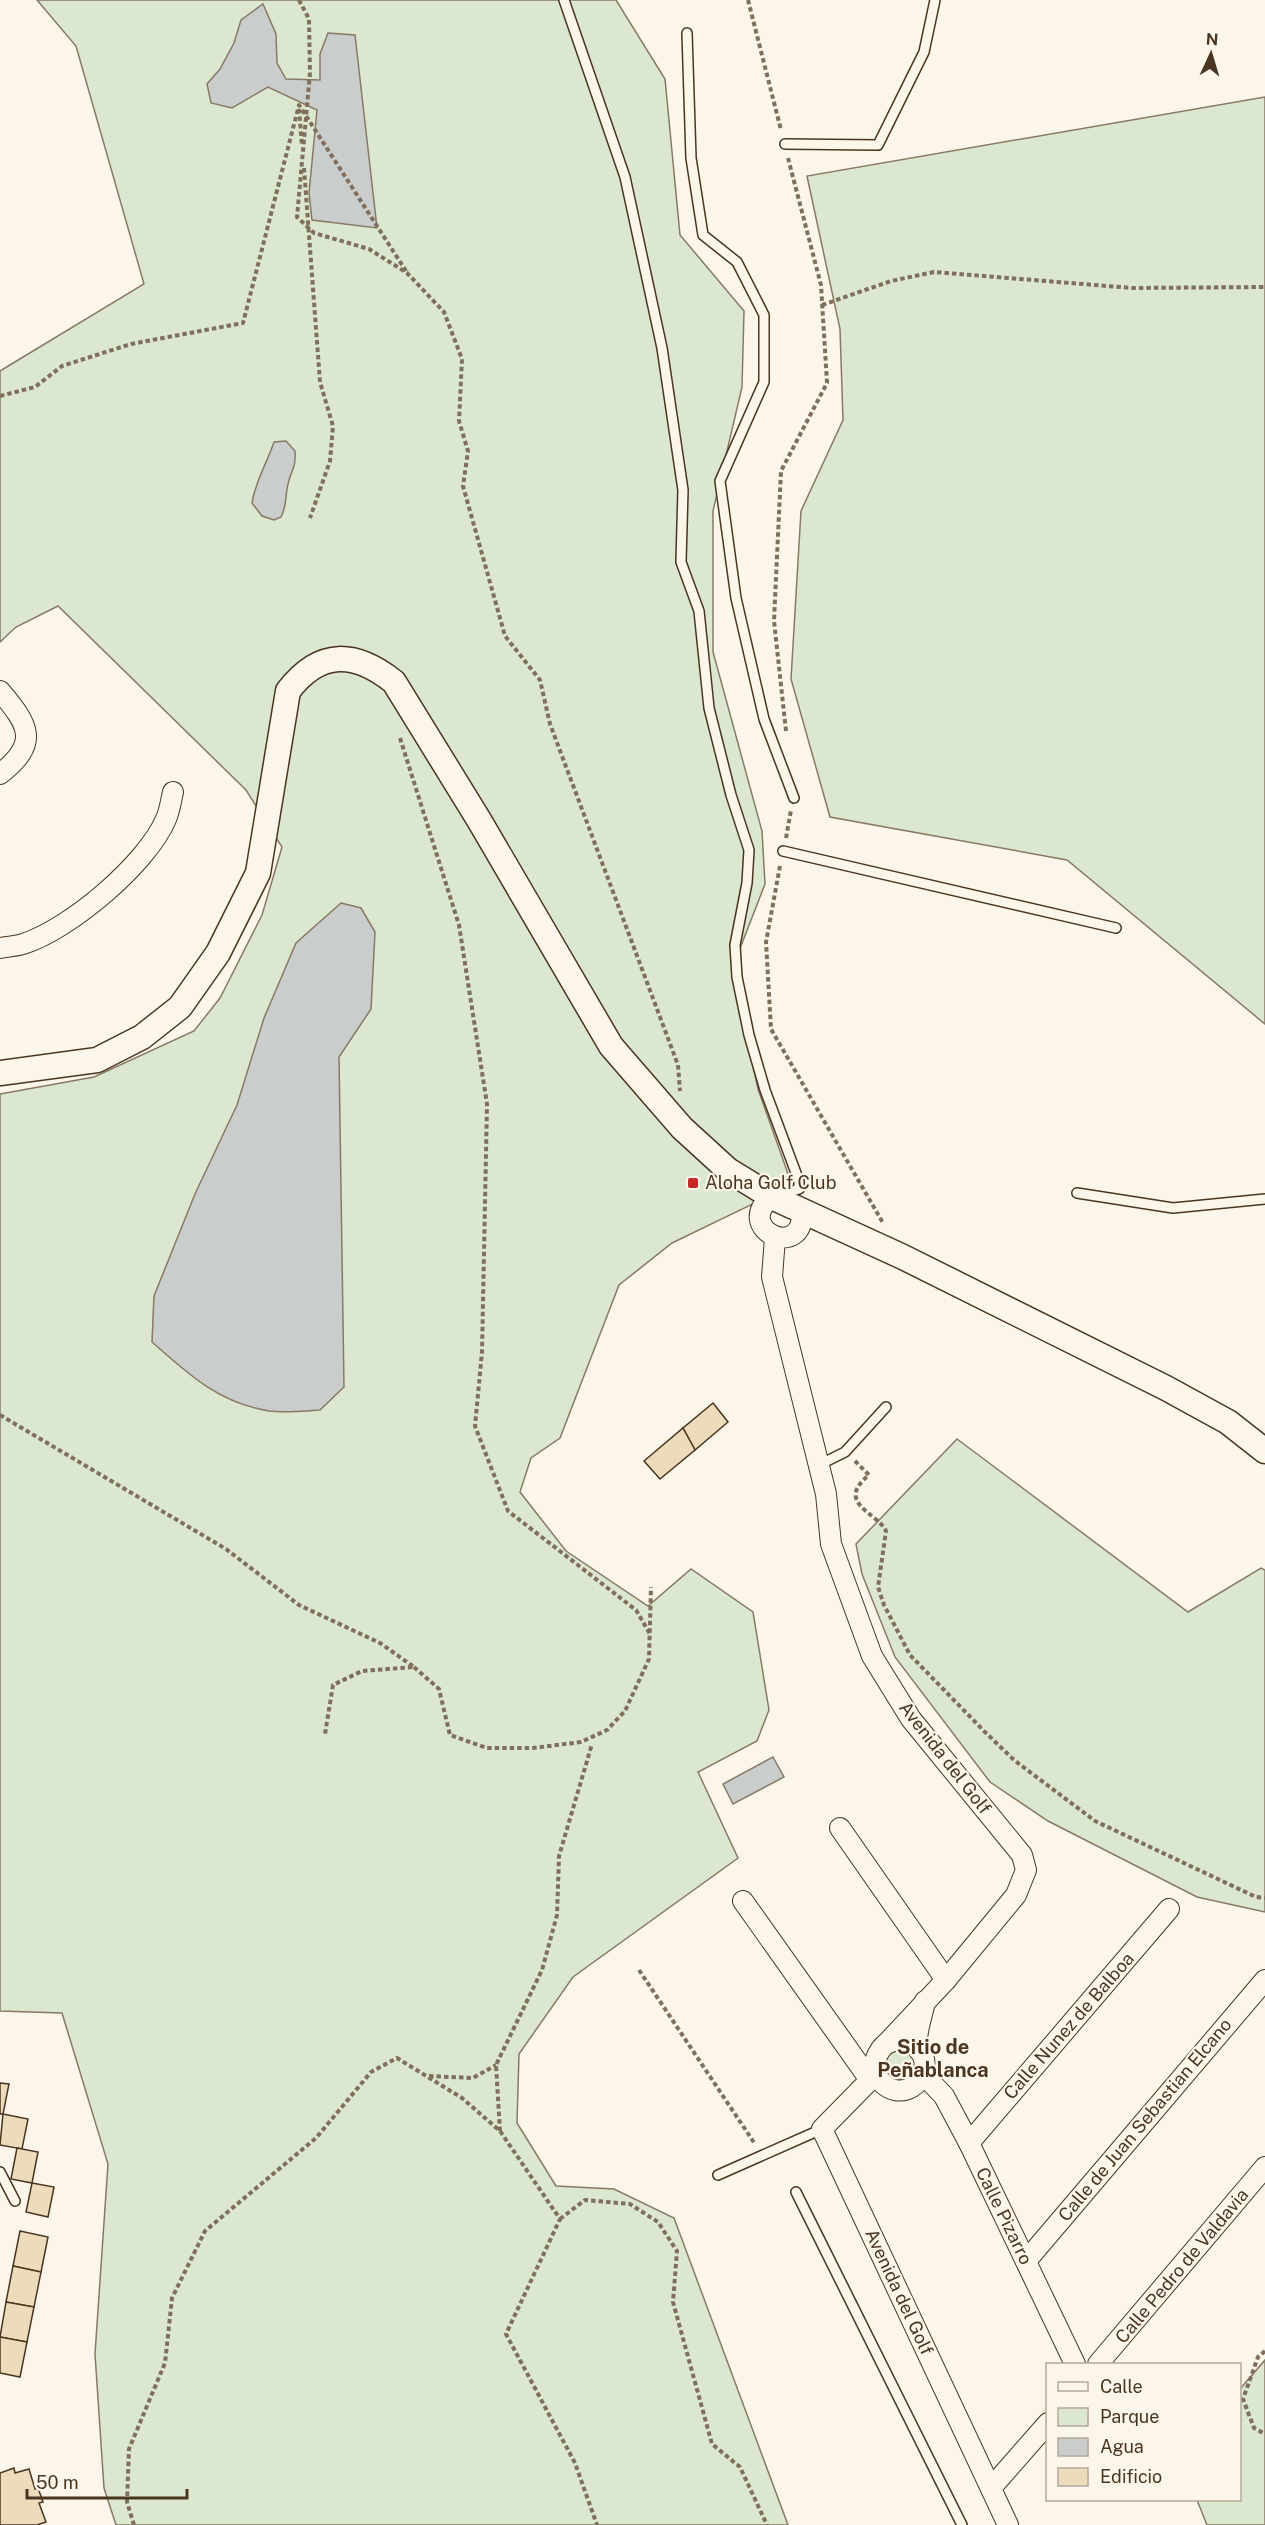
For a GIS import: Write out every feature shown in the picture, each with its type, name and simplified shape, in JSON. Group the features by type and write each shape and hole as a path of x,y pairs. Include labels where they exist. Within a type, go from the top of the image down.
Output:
{"street":[{"path":"0,1073 97,1060 142,1037 180,1007 218,953 258,873 288,691 298,677 327,660 352,658 374,666 394,682 479,820 610,1046 682,1128 728,1170 772,1197 802,1209 1166,1388 1227,1422 1265,1451"},
{"path":"0,691 21,715 27,728 27,744 13,764 0,774"},
{"path":"0,948 23,944 65,922 114,885 144,854 166,818 173,792"},
{"path":"772,1197 765,1203 760,1219 768,1234 776,1238 788,1238 798,1231 802,1221 802,1209"},
{"name":"Avenida del Golf","path":"776,1238 772,1277 826,1494 831,1544 872,1656 911,1719 1022,1855 1026,1870 1016,1895 946,1980 876,2057 873,2077 822,2129 1008,2525"},
{"path":"840,1828 946,1980"},
{"path":"743,1900 873,2077 885,2086 899,2090 913,2086 923,2074 924,2060 917,2047 925,2001"},
{"name":"Calle Nunez de Balboa","path":"969,2143 1169,1909"},
{"name":"Calle de Juan Sebastian Elcano","path":"1026,2260 1265,1980"},
{"path":"887,2043 903,2041 917,2047"},
{"name":"Calle Pizarro","path":"923,2074 944,2096 969,2143 1076,2363"},
{"name":"Calle Pedro de Valdavia","path":"1099,2363 1265,2167"},
{"path":"991,2488 1046,2424"}],"lane":[{"path":"564,0 625,177 662,348 681,478 681,562 699,611 709,708 730,795 749,850 747,883 735,945 737,977 762,1079 799,1181 799,1188 772,1197"},
{"path":"785,144 878,145 924,52 935,0"},
{"path":"687,33 691,158 704,235 737,262 764,315 764,382 720,481 736,598 746,642 764,719 794,798"},
{"path":"783,851 1116,928"},
{"path":"1077,1193 1173,1208 1265,1199"},
{"path":"819,1465 845,1452 886,1407"},
{"path":"718,2175 822,2129"},
{"path":"0,2172 15,2201"},
{"path":"796,2192 963,2525"}],"path":[{"path":"299,0 309,19 310,73 297,217 314,233 369,249 407,273"},
{"path":"748,0 820,285 827,383 781,471 774,621 787,739"},
{"path":"299,105 407,273 444,312 462,358 459,421 468,451 463,486 502,626 506,636 540,680 550,724 678,1065 682,1128"},
{"path":"0,396 35,387 62,366 131,344 243,323 299,105"},
{"path":"299,105 320,382 333,426 330,460 310,518"},
{"path":"822,305 891,280 934,272 1132,288 1265,287"},
{"path":"398,731 459,925 487,1104 482,1352 475,1426 508,1511 636,1610 650,1634"},
{"path":"794,798 766,942 771,1029 885,1226"},
{"path":"0,1415 226,1549 299,1605 380,1643 414,1666 439,1689 450,1735 487,1748 533,1748 582,1742 607,1730 625,1711 649,1659 651,1587"},
{"path":"845,1452 869,1475 859,1486 858,1502 866,1514 882,1523 886,1531 878,1587 884,1605 910,1655 1014,1760 1095,1821 1256,1897 1265,1898"},
{"path":"325,1734 333,1685 362,1671 414,1666"},
{"path":"500,2132 496,2065 542,1970 557,1915 559,1856 592,1744"},
{"path":"639,1970 763,2155"},
{"path":"134,2525 127,2502 129,2449 165,2363 171,2298 205,2231 316,2138 371,2072 397,2058 462,2098 500,2132 560,2219"},
{"path":"425,2075 439,2078 473,2078 496,2065"},
{"path":"597,2525 575,2463 506,2334 560,2219 585,2200 630,2204 658,2222 677,2251 674,2302 712,2444 740,2467 767,2525"},
{"path":"1265,2351 1258,2357 1243,2399 1254,2428 1265,2434"}],"green space":[{"name":"Aloha Golf Club","path":"37,0 616,0 665,79 680,235 744,311 742,387 713,511 713,652 762,831 765,884 732,969 758,1089 792,1185 672,1243 619,1285 560,1438 531,1458 520,1492 566,1551 648,1606 691,1569 753,1612 769,1710 757,1741 698,1772 738,1858 573,1977 519,2054 517,2123 556,2186 614,2189 674,2218 788,2525 116,2525 104,2488 95,2354 108,2164 62,2013 0,2011 0,1094 94,1077 194,1031 220,998 262,915 282,847 246,790 58,606 16,627 0,642 0,371 144,284 76,46"},
{"path":"1265,97 1265,1024 1067,860 830,817 791,679 801,511 843,420 840,329 807,176"},
{"path":"957,1439 1188,1612 1261,1568 1265,1570 1265,1912 1197,1897 1048,1821 990,1782 895,1657 862,1574 856,1544"},
{"path":"899,2048 917,2057 912,2078 900,2080 888,2074 885,2064 886,2057"},
{"path":"1265,2360 1265,2525 1207,2525 1197,2501 1241,2501 1241,2388"}],"water":[{"path":"263,4 276,34 277,63 286,79 320,80 320,54 328,33 355,35 377,228 312,220 309,193 317,110 268,87 232,108 211,103 207,84 220,69 234,43 241,20"},
{"path":"286,441 295,451 295,462 283,513 281,517 274,520 262,516 252,503 258,480 274,442"},
{"path":"341,903 361,908 375,932 371,1009 339,1057 344,1387 320,1410 269,1411 235,1401 205,1386 152,1342 154,1296 195,1194 237,1105 264,1018 296,943"},
{"path":"773,1757 784,1777 733,1804 723,1784"}],"building":[{"path":"713,1403 728,1422 695,1450 683,1428"},
{"path":"683,1428 695,1450 660,1479 644,1461"},
{"path":"0,2083 9,2084 3,2114 0,2114"},
{"path":"3,2114 28,2119 22,2149 0,2145"},
{"path":"17,2148 38,2152 32,2183 11,2179"},
{"path":"32,2183 54,2187 48,2217 26,2212"},
{"path":"20,2231 48,2237 41,2272 13,2266"},
{"path":"13,2266 41,2272 34,2307 6,2302"},
{"path":"6,2302 34,2307 27,2342 0,2337"},
{"path":"0,2337 27,2342 20,2377 0,2373"},
{"path":"14,2468 15,2473 29,2469 35,2489 38,2488 43,2502 39,2503 46,2522 37,2525 0,2525 0,2473"}],"place":[{"name":"Aloha Golf Club","path":"693,1183"}],"district":[{"name":"Sitio de Peñablanca","path":"933,2058"}]}
